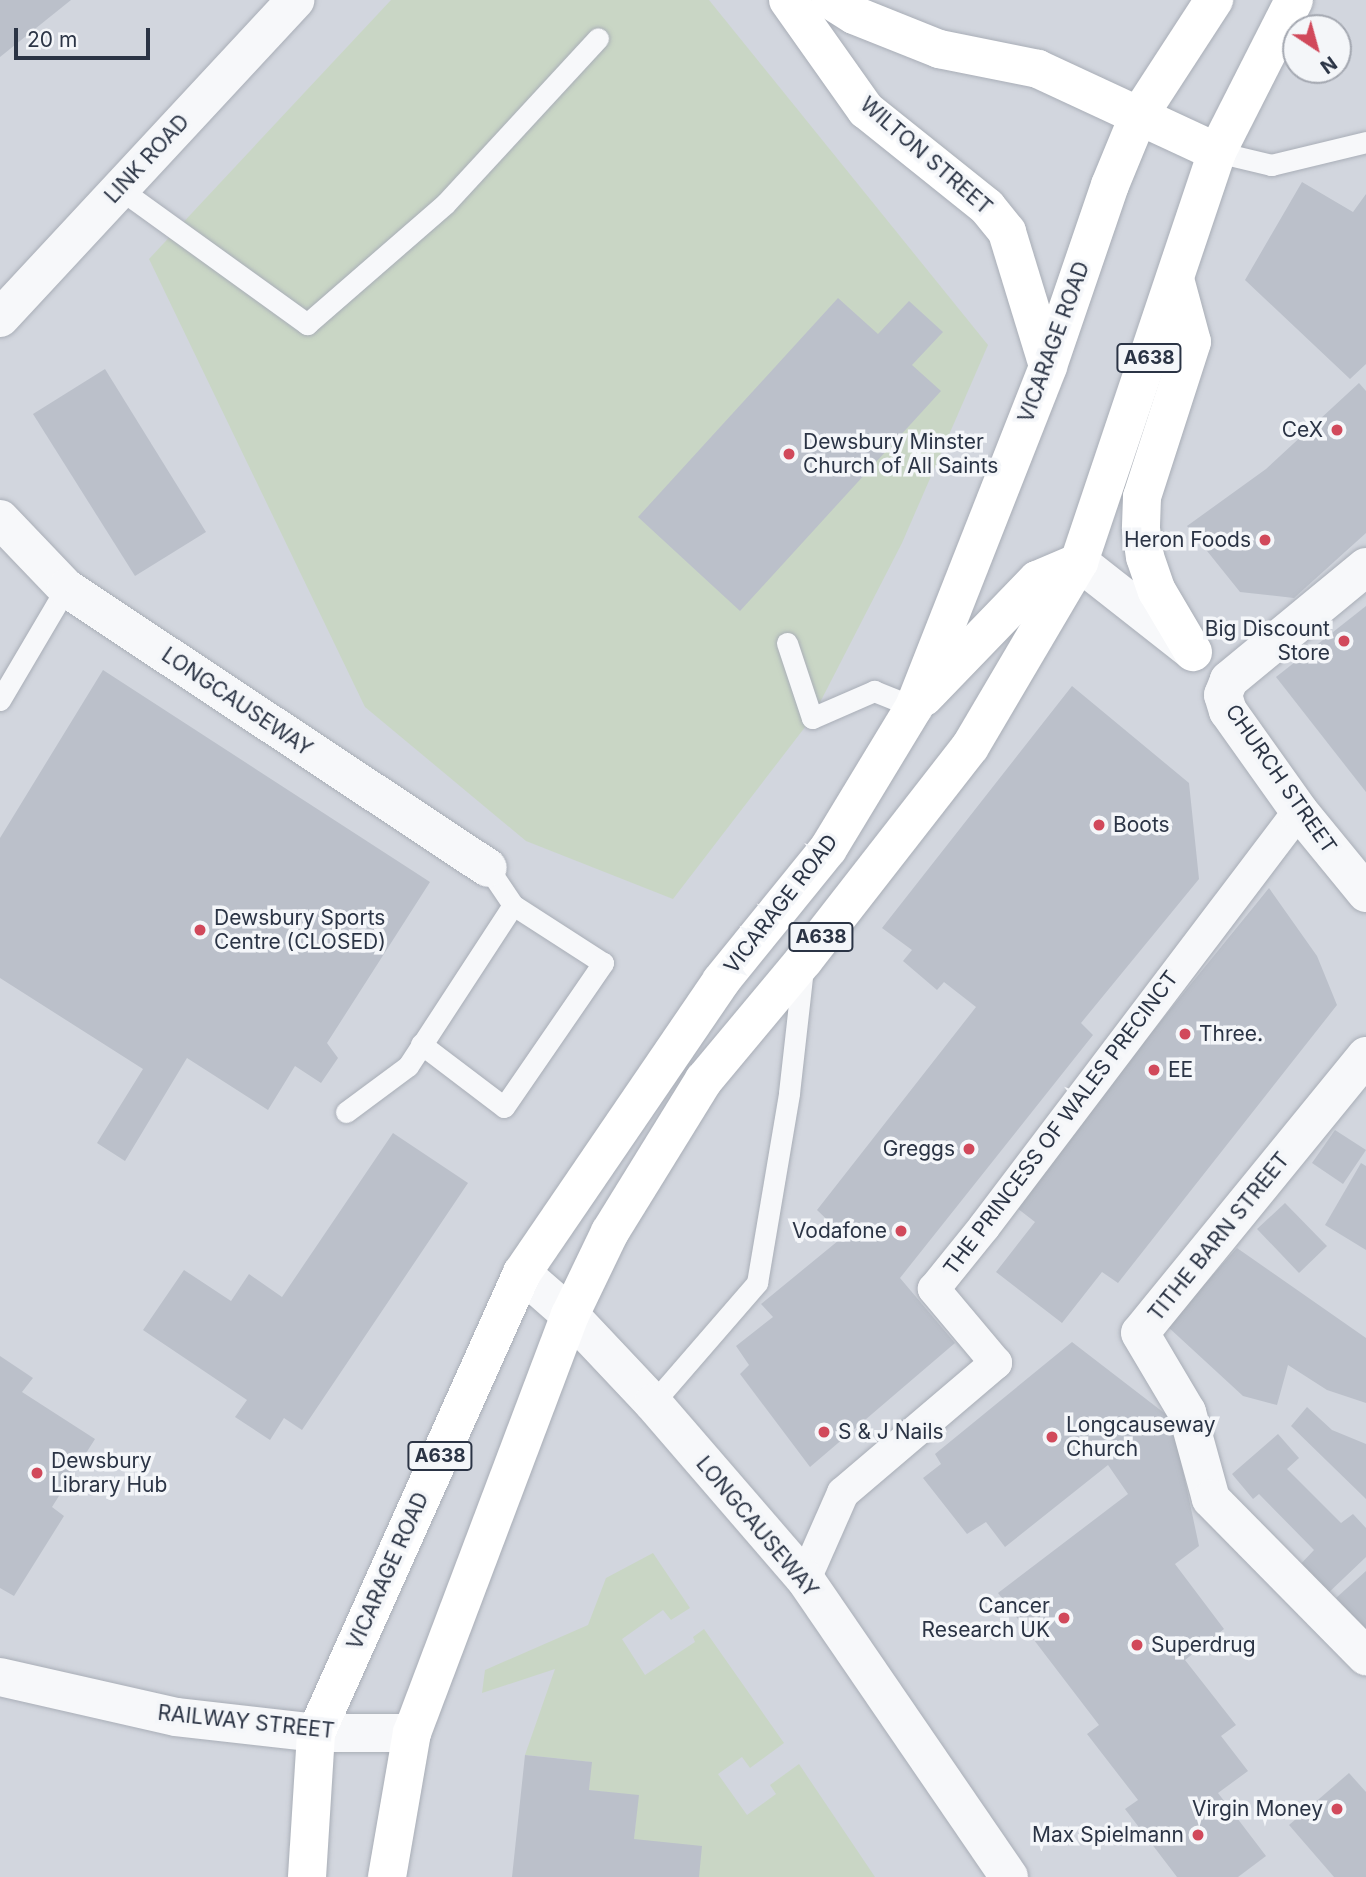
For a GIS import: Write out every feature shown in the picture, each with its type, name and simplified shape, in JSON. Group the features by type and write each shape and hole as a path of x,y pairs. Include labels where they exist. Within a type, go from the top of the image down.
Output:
{"main road":[{"name":"WILTON STREET","path":"788,0 866,110 987,207 1007,232 1048,366"},
{"path":"830,0 853,15 939,49 1038,69 1217,152"},
{"name":"A638","path":"1138,117 1214,0"},
{"name":"A638","path":"387,1877 412,1733 570,1315 610,1232 704,1080 804,960 970,747 1079,562 1217,152 1294,0"},
{"name":"VICARAGE ROAD","path":"316,1732 522,1272 721,981 828,849 914,707 1048,366 1111,185 1138,117"},
{"path":"1175,279 1192,342 1142,497 1141,529 1145,557 1157,591 1193,652"},
{"path":"914,707 1037,580 1079,562"},
{"name":"A638","path":"307,1877 316,1732"}],"street":[{"name":"LINK ROAD","path":"0,318 295,0"},
{"name":"LONGCAUSEWAY","path":"0,519 66,588 488,868"},
{"name":"CHURCH STREET","path":"1079,562 1229,680 1223,695 1228,711 1298,811 1366,893"},
{"path":"1229,680 1366,567"},
{"name":"THE PRINCESS OF WALES PRECINCT","path":"805,1579 843,1493 996,1363 934,1289 984,1227 1298,811"},
{"name":"TITHE BARN STREET","path":"1366,1056 1140,1333 1187,1412 1211,1499 1366,1656"},
{"name":"LONGCAUSEWAY","path":"522,1272 570,1315 653,1403 805,1579 1009,1877"},
{"name":"RAILWAY STREET","path":"0,1677 176,1717 316,1732 412,1733"}],"lane":[{"path":"120,189 307,324 446,203 598,38"},
{"path":"1217,152 1271,165 1366,142"},
{"path":"0,700 66,588"},
{"path":"787,643 812,718 874,691 914,707"},
{"path":"421,1044 504,1107 603,963 513,905 488,868"},
{"path":"346,1112 408,1066 513,905"},
{"path":"653,1403 758,1283 789,1093 804,960"}],"shaded area":[{"path":"0,0 1366,0 1366,1877 0,1877"}],"green space":[{"path":"391,0 709,0 988,345 902,543 812,718 673,899 526,841 365,707 149,259"},
{"path":"653,1553 690,1608 671,1620 663,1610 622,1639 645,1675 695,1642 693,1637 704,1629 784,1743 750,1768 742,1757 718,1774 747,1815 776,1794 770,1785 799,1764 875,1877 699,1877 634,1839 638,1796 589,1790 591,1762 525,1755 555,1669 482,1693 485,1670 588,1625 606,1578"}],"building":[{"path":"0,0 71,0 0,57"},
{"path":"1302,182 1353,212 1366,194 1366,364 1350,379 1245,280"},
{"name":"Dewsbury Minster Church of All Saints","path":"838,298 878,334 909,301 943,332 912,365 941,391 740,611 638,517"},
{"path":"105,369 206,532 135,576 33,414"},
{"path":"1359,383 1366,391 1366,533 1294,598 1240,592 1187,526 1266,469"},
{"name":"Big Discount Store","path":"1366,606 1366,792 1276,677"},
{"name":"Dewsbury Sports Centre (CLOSED)","path":"103,670 430,882 327,1043 338,1058 321,1083 295,1066 268,1110 187,1058 125,1161 97,1143 143,1069 0,978 0,838"},
{"path":"1072,686 1189,783 1199,879 1081,1023 1093,1035 900,1278 955,1343 810,1467 740,1374 749,1365 736,1346 773,1317 761,1304 844,1236 817,1210 976,1007 944,982 937,990 903,961 912,950 882,928"},
{"path":"1269,888 1317,956 1337,1005 1118,1283 1102,1272 1062,1323 996,1272 1035,1222 1012,1204"},
{"path":"1335,1130 1366,1150 1343,1184 1312,1163"},
{"path":"393,1133 468,1183 302,1430 284,1418 270,1440 235,1417 247,1400 143,1330 184,1270 231,1301 249,1274 282,1297"},
{"path":"1361,1163 1366,1166 1366,1250 1325,1225"},
{"path":"1285,1203 1327,1246 1299,1273 1257,1229"},
{"path":"1237,1248 1366,1338 1366,1403 1327,1390 1288,1365 1277,1405 1243,1396 1167,1326"},
{"path":"1072,1342 1172,1419 1199,1546 1175,1564 1224,1629 1185,1660 1236,1725 1221,1736 1248,1771 1218,1793 1266,1856 1238,1877 1177,1877 1125,1809 1138,1800 1087,1734 1099,1725 998,1593 1128,1494 1108,1465 1005,1547 986,1522 967,1534 923,1478 941,1464 935,1454"},
{"name":"Dewsbury Library Hub","path":"0,1356 33,1378 22,1392 95,1439 52,1507 64,1516 14,1596 0,1588"},
{"path":"1307,1407 1332,1430 1366,1444 1366,1499 1291,1426"},
{"path":"1278,1434 1299,1458 1287,1469 1341,1523 1353,1514 1366,1528 1366,1557 1324,1597 1296,1569 1314,1550 1259,1494 1253,1499 1232,1474"},
{"path":"1366,1571 1366,1630 1336,1598"},
{"path":"525,1755 592,1762 589,1790 639,1795 634,1839 702,1846 699,1877 512,1877"},
{"name":"Virgin Money","path":"1349,1773 1366,1792 1366,1877 1334,1877 1289,1825"}],"place":[{"name":"CeX","path":"1337,430"},
{"name":"Dewsbury Minster Church of All Saints","path":"789,454"},
{"name":"Heron Foods","path":"1265,540"},
{"name":"Big Discount Store","path":"1344,641"},
{"name":"Boots","path":"1099,825"},
{"name":"Dewsbury Sports Centre (CLOSED)","path":"200,930"},
{"name":"Three.","path":"1185,1034"},
{"name":"EE","path":"1154,1070"},
{"name":"Greggs","path":"969,1149"},
{"name":"Vodafone","path":"901,1231"},
{"name":"S & J Nails","path":"824,1432"},
{"name":"Longcauseway Church","path":"1052,1437"},
{"name":"Dewsbury Library Hub","path":"37,1473"},
{"name":"Cancer Research UK","path":"1064,1618"},
{"name":"Superdrug","path":"1137,1645"},
{"name":"Virgin Money","path":"1337,1809"},
{"name":"Max Spielmann","path":"1198,1835"}]}
